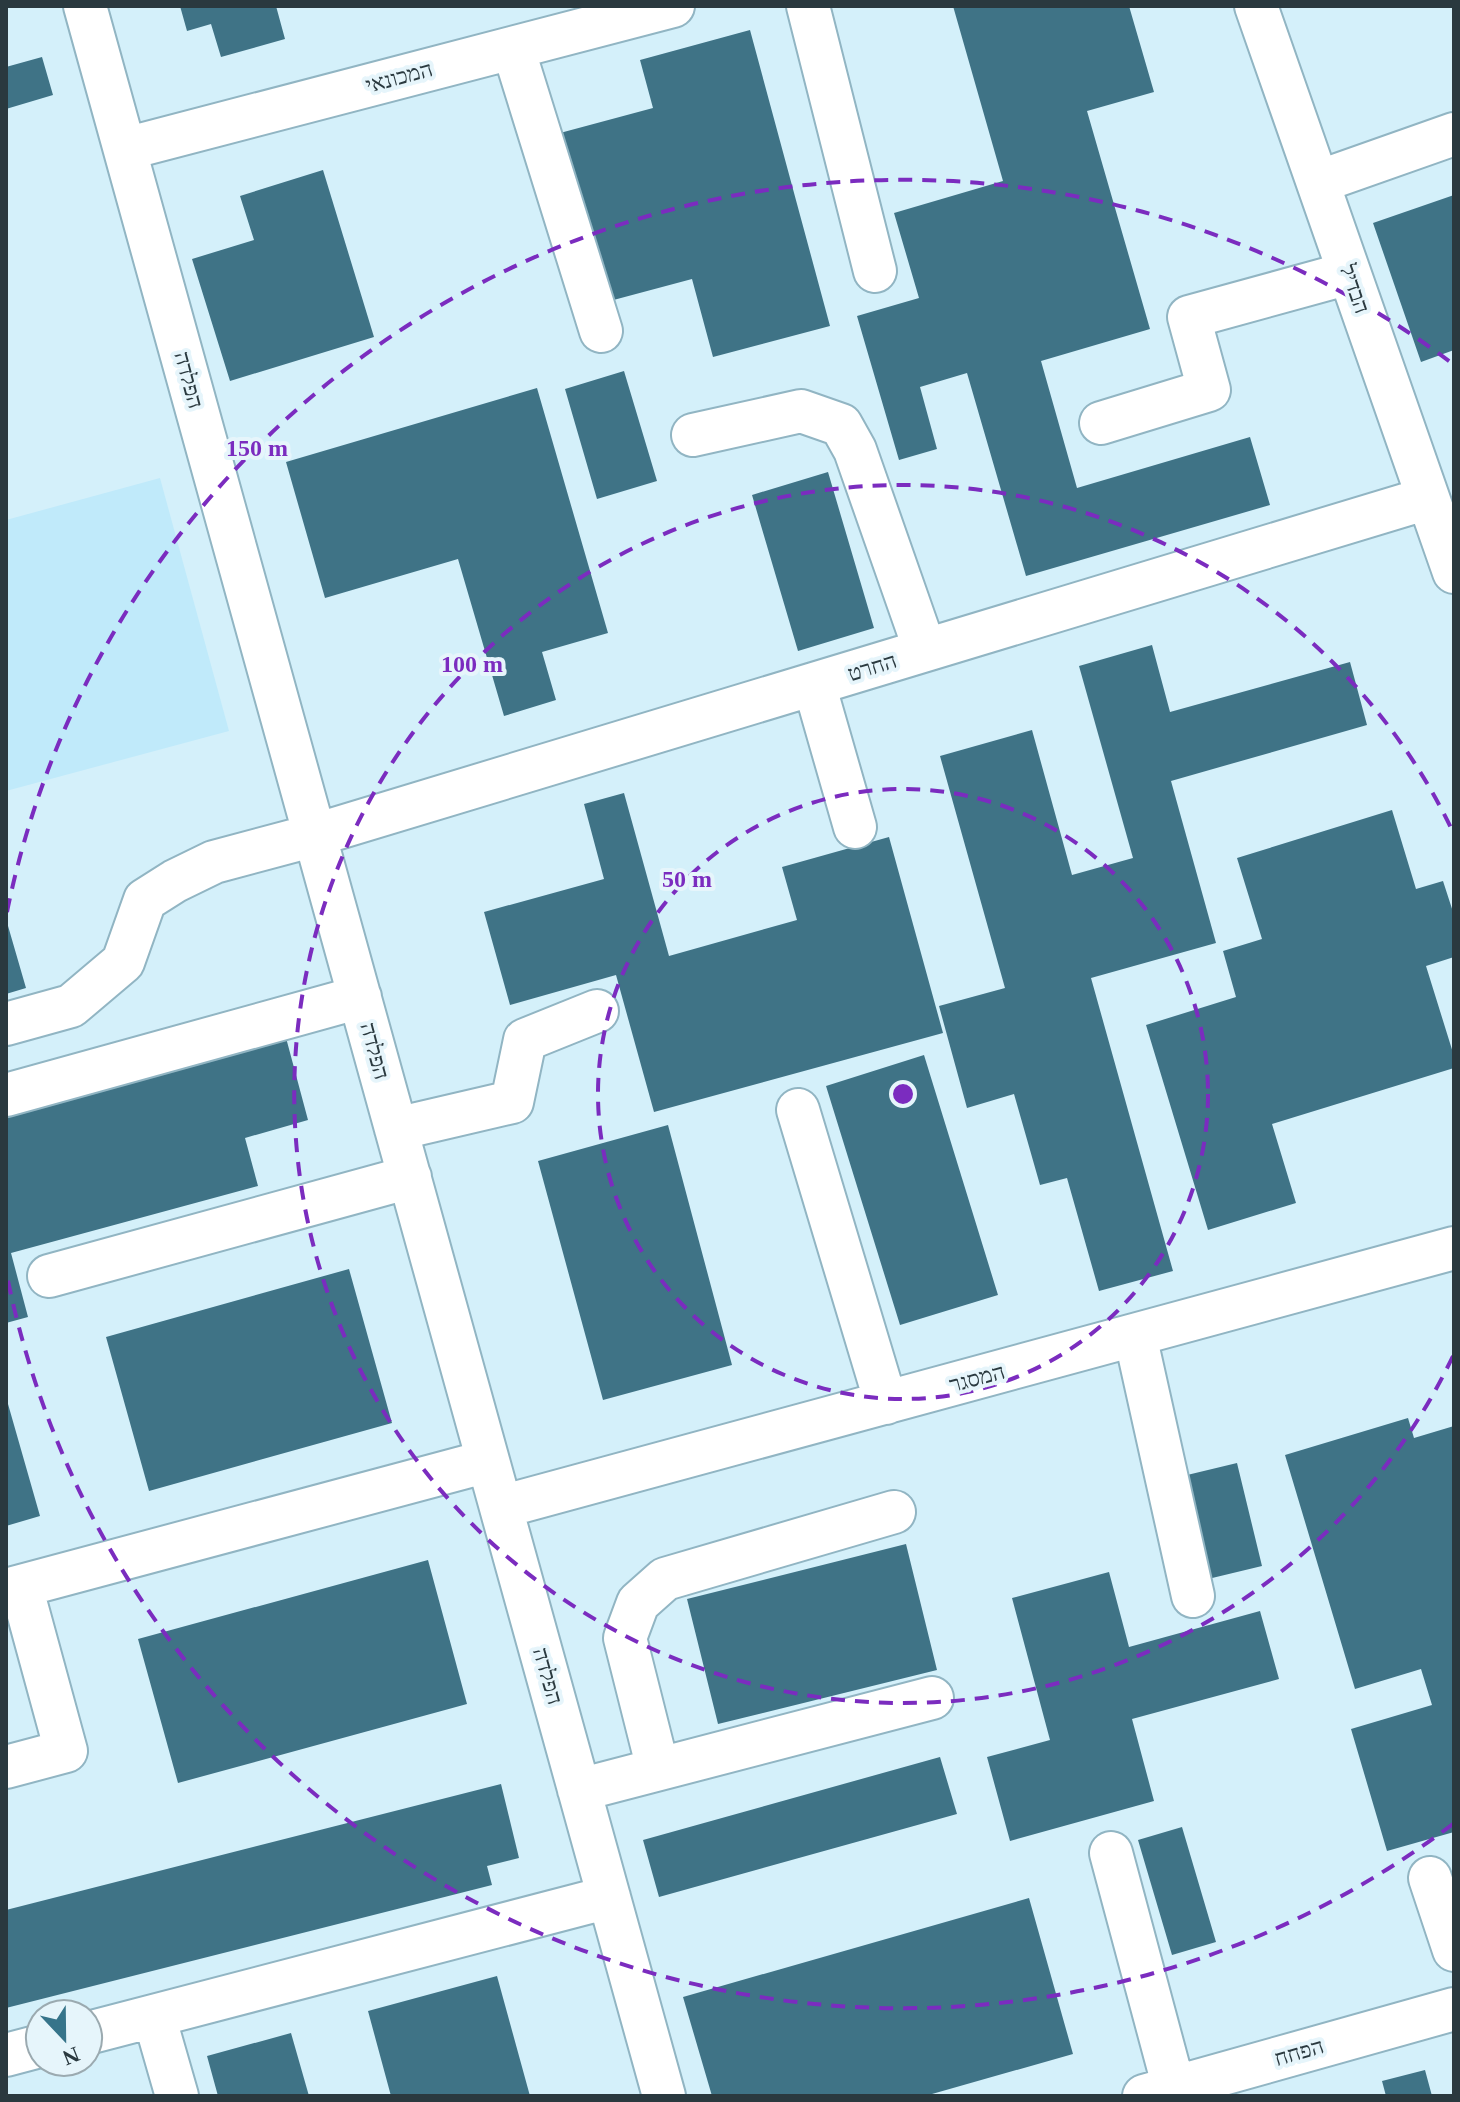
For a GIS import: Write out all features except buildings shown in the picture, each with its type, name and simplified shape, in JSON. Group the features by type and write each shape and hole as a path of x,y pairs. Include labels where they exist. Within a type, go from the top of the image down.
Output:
{"street":[{"name":"הפלדה","path":"85,6 664,2096"},
{"name":"המכונאי","path":"125,149 673,6"},
{"path":"808,6 875,271"},
{"name":"הבדיל","path":"1256,6 1454,572"},
{"path":"513,48 601,331"},
{"path":"1318,182 1454,134"},
{"path":"1101,423 1209,390 1189,317 1349,273"},
{"path":"693,435 801,411 841,425 855,450 925,650"},
{"name":"החרט","path":"6,1024 71,1006 123,962 145,900 214,862 315,835 1428,498"},
{"path":"814,684 855,827"},
{"path":"6,1095 360,997"},
{"path":"396,1129 512,1102 525,1040 597,1011"},
{"path":"798,1110 886,1403"},
{"path":"49,1276 410,1177"},
{"name":"המסגר","path":"501,1507 1454,1248"},
{"path":"1135,1335 1193,1596"},
{"path":"6,1767 66,1751 13,1588 488,1461"},
{"path":"658,1769 625,1638 638,1603 665,1579 894,1512"},
{"path":"579,1790 932,1698"},
{"path":"1111,1853 1159,2092"},
{"path":"1430,1878 1454,1950"},
{"path":"104,2029 609,1897"},
{"name":"הפחח","path":"1159,2092 1454,2009"},
{"path":"154,2016 177,2096"}],"shaded area":[{"path":"6,6 1454,6 1454,2096 6,2096"},
{"path":"160,478 229,731 6,791 6,520"}]}
